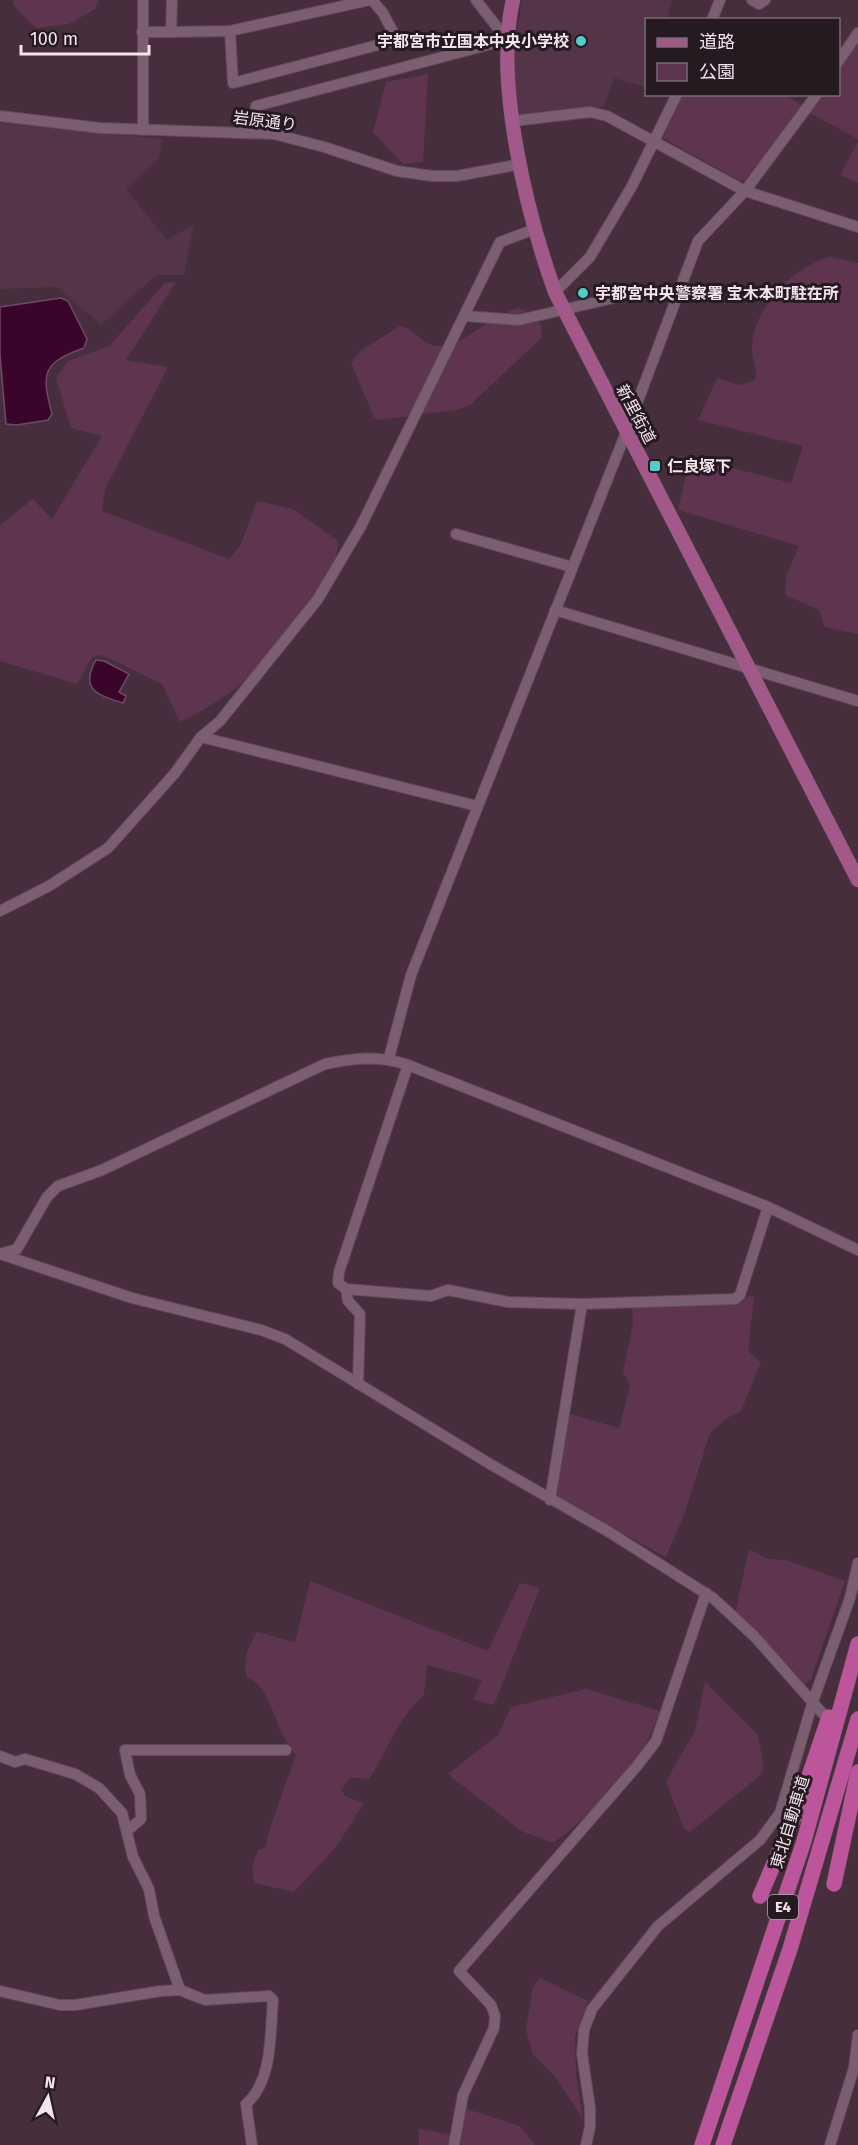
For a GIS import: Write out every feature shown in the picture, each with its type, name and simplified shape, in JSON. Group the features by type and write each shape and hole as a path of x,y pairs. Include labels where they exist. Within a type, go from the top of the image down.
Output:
{"highway":[{"name":"東北自動車道","path":"702,2145 801,1851 858,1644"},
{"path":"760,1896 788,1833 829,1716 853,1665"},
{"name":"E4","path":"723,2145 790,1949 858,1719"},
{"path":"834,1884 858,1772"}],"main road":[{"name":"新里街道","path":"513,0 507,40 507,82 535,229 555,292 858,880"}],"street":[{"path":"143,0 143,130"},
{"path":"171,32 172,0"},
{"path":"142,32 230,31 371,0 383,13 397,40 233,83 230,31"},
{"path":"254,132 256,106 507,40 476,0"},
{"path":"713,18 720,0"},
{"path":"752,0 759,4 765,0"},
{"path":"840,59 858,33"},
{"path":"555,292 590,257 654,142 676,96"},
{"path":"389,1058 411,975 627,430 698,241 745,191 816,96"},
{"path":"513,121 590,112 606,116 745,191 858,227"},
{"name":"岩原通り","path":"0,116 143,130 254,132 296,139 378,166 420,174 456,176 521,164"},
{"path":"0,911 49,886 108,848 175,773 201,737 220,722 318,599 361,526 500,242 535,229"},
{"path":"464,316 511,321 635,293"},
{"path":"456,534 572,567"},
{"path":"555,610 858,701"},
{"path":"201,737 477,806"},
{"path":"0,1254 17,1249 47,1197 58,1186 102,1170 325,1064 357,1058 389,1058 408,1065 768,1207 858,1250"},
{"path":"408,1065 342,1262 338,1283 346,1289 430,1296 448,1290 507,1302 582,1304 735,1299 740,1295 768,1207"},
{"path":"0,1254 132,1298 261,1330 285,1339 550,1500 609,1532 706,1593 754,1636 822,1714"},
{"path":"346,1289 348,1301 360,1314 358,1384"},
{"path":"550,1500 582,1304"},
{"path":"586,2145 590,2127 590,2108 582,2054 584,2030 592,2009 658,1926 760,1840 780,1813 813,1701 850,1598 858,1563"},
{"path":"454,2145 463,2095 494,2028 495,2016 491,2005 459,1971 637,1767 656,1741 706,1593"},
{"path":"127,1832 141,1820 141,1811 140,1794 130,1775 125,1750 286,1750"},
{"path":"0,1756 15,1762 26,1759 75,1774 99,1788 122,1813 133,1857 149,1889 153,1916 180,1990"},
{"path":"0,1990 60,2005 75,2005 111,1997 180,1990 205,2000 268,1996 273,2000 267,2062 257,2095 246,2104 252,2145"},
{"path":"830,2145 854,2068 858,2038"}],"shaded area":[{"name":"宇都宮市立国本中央小学校","path":"522,0 672,0 667,18 645,18 645,87 614,78 603,107 517,115 512,62"},
{"path":"0,122 162,139 159,158 126,189 167,240 194,224 184,275 156,275 101,325 57,287 0,289"},
{"path":"61,298 68,301 87,339 84,348 60,359 48,371 46,388 52,414 48,420 17,425 6,424 0,355 0,307"},
{"path":"96,660 104,661 129,674 119,692 126,696 123,703 99,694 90,685 91,670"}],"green space":[{"path":"13,0 99,0 95,9 69,24 36,28 13,5"},
{"path":"858,37 858,139 810,113 818,96 840,96 840,64"},
{"path":"428,74 423,162 403,164 373,132 386,82"},
{"path":"683,96 788,96 804,107 751,180 740,181 663,138"},
{"path":"858,142 858,183 840,175"},
{"path":"830,257 858,263 858,634 825,627 819,610 785,595 786,577 799,546 678,510 690,457 791,483 803,446 698,420 717,378 739,385 755,380 752,348 754,333 759,318 777,291 802,270"},
{"path":"176,282 126,360 168,367 105,489 102,511 229,559 240,546 257,501 293,509 338,541 334,565 322,591 290,637 249,678 203,710 180,722 162,684 102,655 92,657 77,684 0,661 0,525 33,499 52,519 102,436 71,428 56,378 68,361 109,346 165,283"},
{"path":"519,308 530,314 542,326 541,338 469,406 456,410 379,420 374,417 351,363 360,351 400,326 432,345 447,345 509,311"},
{"path":"754,1296 748,1351 761,1362 741,1411 727,1418 710,1433 684,1515 666,1557 557,1498 567,1413 619,1428 630,1385 623,1372 633,1323 632,1308"},
{"path":"749,1549 768,1559 786,1560 845,1581 811,1679 804,1685 735,1613"},
{"path":"310,1581 488,1651 520,1583 540,1588 494,1705 473,1700 482,1680 427,1665 424,1695 400,1724 369,1779 350,1778 341,1790 346,1797 364,1803 336,1847 294,1892 254,1883 252,1868 258,1850 265,1848 296,1755 284,1738 266,1695 255,1682 247,1677 245,1665 257,1632 295,1642"},
{"path":"705,1682 758,1735 764,1768 758,1777 690,1832 684,1829 666,1781 695,1731"},
{"path":"586,1689 660,1711 647,1741 627,1770 590,1812 553,1843 521,1831 448,1774 498,1735 511,1707"},
{"path":"540,1978 588,2001 575,2037 576,2074 583,2119 554,2075 533,2055 526,2029 533,1987"},
{"path":"464,2108 520,2126 535,2145 461,2145"},
{"path":"419,2129 452,2135 451,2145 419,2145"}],"place":[{"name":"宇都宮市立国本中央小学校","path":"581,41"},
{"name":"宇都宮中央警察署 宝木本町駐在所","path":"583,293"},
{"name":"仁良塚下","path":"655,466"}]}
